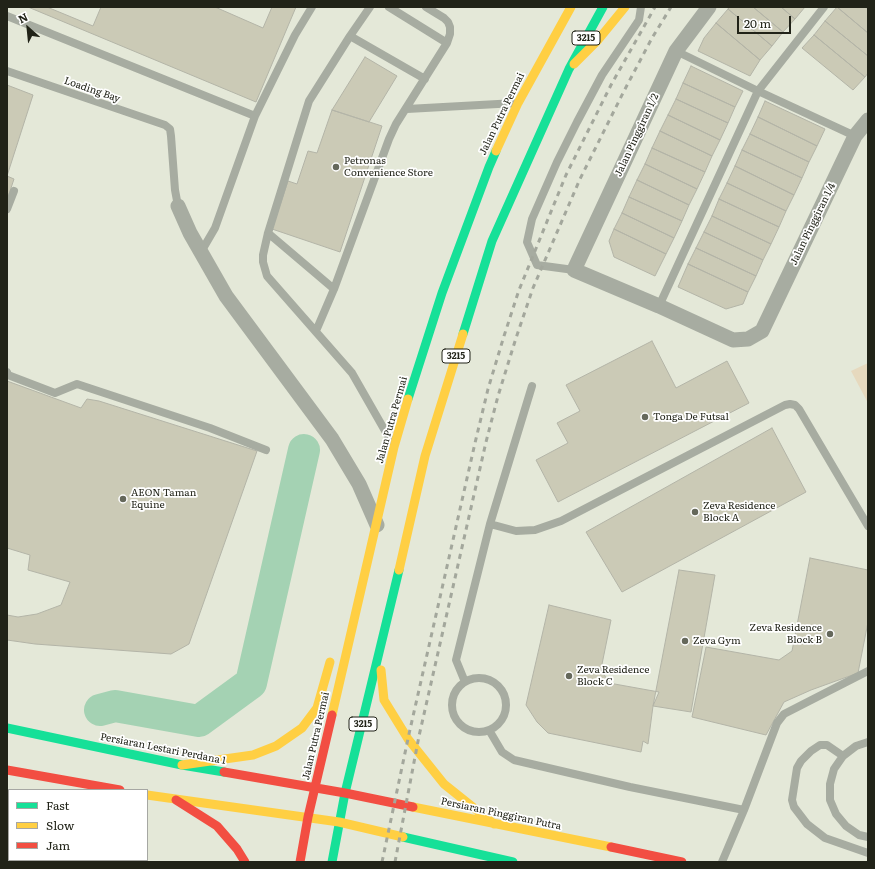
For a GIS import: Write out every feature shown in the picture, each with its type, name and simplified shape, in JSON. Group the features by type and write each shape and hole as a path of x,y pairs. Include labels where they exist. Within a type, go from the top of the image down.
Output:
{"main road":[{"name":"Jalan Putra Permai","path":"300,862 308,818 394,447 421,357 442,293 489,167 518,103 571,7"},
{"name":"3215","path":"332,862 339,822 425,456 492,240 569,69 603,7"},
{"path":"569,69 598,40 624,7"},
{"path":"347,604 364,577"},
{"path":"182,765 254,755 276,746 302,728 317,708 333,653"},
{"path":"379,654 384,700 408,739 444,784 494,824"},
{"name":"Persiaran Lestari Perdana 1","path":"7,728 182,765 315,788"},
{"path":"7,770 114,789"},
{"name":"Persiaran Pinggiran Putra","path":"315,788 346,793 682,862"},
{"path":"148,795 339,822 513,862"},
{"path":"176,800 217,826 237,849 245,862"}],"street":[{"name":"Jalan Pinggiran 1/2","path":"574,270 676,51 710,7"},
{"name":"Jalan Pinggiran 1/4","path":"659,306 733,340 748,339 762,331 855,136 868,120"},
{"path":"178,206 190,233 226,296 332,438 359,484 377,525"},
{"path":"574,270 659,306"}],"lane":[{"path":"201,252 212,236 255,116 295,35 312,7"},
{"path":"370,7 309,101 268,233 263,262 267,276 352,373 394,447"},
{"path":"389,7 447,43"},
{"path":"316,331 334,289 389,139 396,124 447,43 450,34 448,22 426,7"},
{"path":"574,270 537,265 527,242 532,219 554,168 584,108 602,75 639,20 642,7"},
{"path":"659,306 758,91 824,7"},
{"path":"7,16 255,116"},
{"path":"350,36 425,79"},
{"path":"676,51 855,136"},
{"name":"Loading Bay","path":"7,71 165,125 170,129 175,190 178,206"},
{"path":"407,108 518,103"},
{"path":"7,209 14,190"},
{"path":"268,233 334,289"},
{"path":"7,372 8,374 55,393 78,384 210,428 266,450"},
{"path":"465,682 456,660 490,524 532,386"},
{"path":"490,524 516,530 535,530 561,521 785,405 790,404 795,405 799,409 868,526"},
{"path":"722,862 744,810 777,723 784,714 868,670"},
{"path":"483,678 491,681 504,693 506,710 503,719 497,726 490,730 472,732 464,728 457,721 453,713 452,704 454,695 458,688 465,682 483,678"},
{"path":"490,730 502,752 514,760 630,787 744,810"},
{"path":"868,742 856,746 843,756 834,769 830,784 830,800 836,814 846,826 859,835 868,837"},
{"path":"843,756 828,745 820,746 811,751 801,761 797,768 792,800 794,807 807,824 824,838 868,853"}],"shaded area":[{"path":"868,363 868,403 851,371"}],"building":[{"path":"28,7 296,7 256,102"},
{"path":"47,7 101,7 93,26"},
{"path":"215,7 272,7 263,28"},
{"path":"730,7 753,7 783,32 772,46 728,9"},
{"path":"753,7 781,7 795,19 783,32"},
{"path":"781,7 805,7 795,19"},
{"path":"837,7 868,33 868,56 825,21"},
{"path":"837,7 865,7 868,9 868,33"},
{"path":"728,9 772,46 760,60 716,23"},
{"path":"825,21 868,56 868,73 865,77 814,35"},
{"path":"716,23 760,60 750,76 698,51 704,38"},
{"path":"814,35 865,77 853,90 802,48"},
{"path":"365,57 397,76 369,122 332,110"},
{"path":"691,66 743,91 735,107 683,83"},
{"path":"683,83 735,107 728,123 676,99"},
{"path":"7,85 33,95 7,176"},
{"path":"676,99 728,123 720,140 668,115"},
{"path":"765,101 825,129 817,146 758,117"},
{"name":"Petronas Convenience Store","path":"332,110 382,126 340,252 272,229 288,181 297,184 308,151 317,153"},
{"path":"668,115 720,140 712,156 660,131"},
{"path":"758,117 817,146 809,162 750,134"},
{"path":"660,131 712,156 705,172 652,148"},
{"path":"750,134 809,162 802,178 742,150"},
{"path":"652,148 705,172 697,189 645,164"},
{"path":"742,150 802,178 794,195 735,166"},
{"path":"645,164 697,189 689,205 637,180"},
{"path":"735,166 794,195 786,211 727,183"},
{"path":"7,176 14,179 7,200"},
{"path":"637,180 689,205 682,221 629,197"},
{"path":"727,183 786,211 779,227 719,199"},
{"path":"629,197 682,221 674,238 622,213"},
{"path":"719,199 779,227 771,244 712,216"},
{"path":"622,213 674,238 666,254 614,229"},
{"path":"712,216 771,244 763,260 704,232"},
{"path":"614,229 666,254 655,276 614,257 609,241"},
{"path":"704,232 763,260 756,276 696,248"},
{"path":"696,248 756,276 748,292 688,264"},
{"path":"688,264 748,292 743,304 726,309 678,287"},
{"name":"Tonga De Futsal","path":"652,341 676,388 727,361 749,403 558,502 536,460 568,443 557,423 580,411 566,385"},
{"name":"AEON Taman Equine","path":"7,381 81,408 87,399 99,401 257,451 189,644 171,654 35,644 7,640 7,615 18,617 37,614 61,605 70,582 28,570 30,555 7,548"},
{"name":"Zeva Residence Block A","path":"772,428 806,492 622,592 586,532"},
{"name":"Zeva Residence Block B","path":"810,558 868,570 868,622 858,673 811,690 784,702 766,735 692,717 706,647 779,660 792,651"},
{"name":"Zeva Gym","path":"679,570 715,575 691,712 653,706"},
{"name":"Zeva Residence Block C","path":"549,605 611,620 601,669 609,683 659,692 653,706 648,744 643,741 641,752 548,733 537,722 526,705"}],"waterway":[{"path":"100,710 115,706 199,721 251,683 304,450"}],"railway":[{"path":"382,862 409,734 475,443 488,389 504,336 519,290 566,175 611,85 655,7"},
{"path":"395,862 419,736 486,442 498,396 516,338 533,288 580,179 652,38 671,7"}],"traffic: fast":[{"path":"463,334 492,241 569,69 603,7"},
{"path":"408,399 442,293 496,151"},
{"path":"332,862 345,793 399,570"},
{"path":"7,728 182,765 224,772"},
{"path":"403,837 513,862"}],"traffic: slow":[{"path":"496,151 518,103 571,7"},
{"path":"574,64 598,40 625,7"},
{"path":"399,570 425,456 463,334"},
{"path":"332,715 394,447 408,399"},
{"path":"182,765 253,755 276,746 302,728 317,708 330,662"},
{"path":"381,670 384,700 408,739 444,784 494,824"},
{"path":"148,795 339,822 403,837"},
{"path":"413,807 611,847"}],"traffic: jam":[{"path":"300,862 308,817 332,715"},
{"path":"7,770 114,789"},
{"path":"224,772 345,793 413,807"},
{"path":"176,800 217,826 237,849 245,862"},
{"path":"611,847 682,862"}],"place":[{"name":"Petronas Convenience Store","path":"336,167"},
{"name":"Tonga De Futsal","path":"645,417"},
{"name":"AEON Taman Equine","path":"123,499"},
{"name":"Zeva Residence Block A","path":"695,512"},
{"name":"Zeva Residence Block B","path":"830,634"},
{"name":"Zeva Gym","path":"685,641"},
{"name":"Zeva Residence Block C","path":"569,676"}]}
